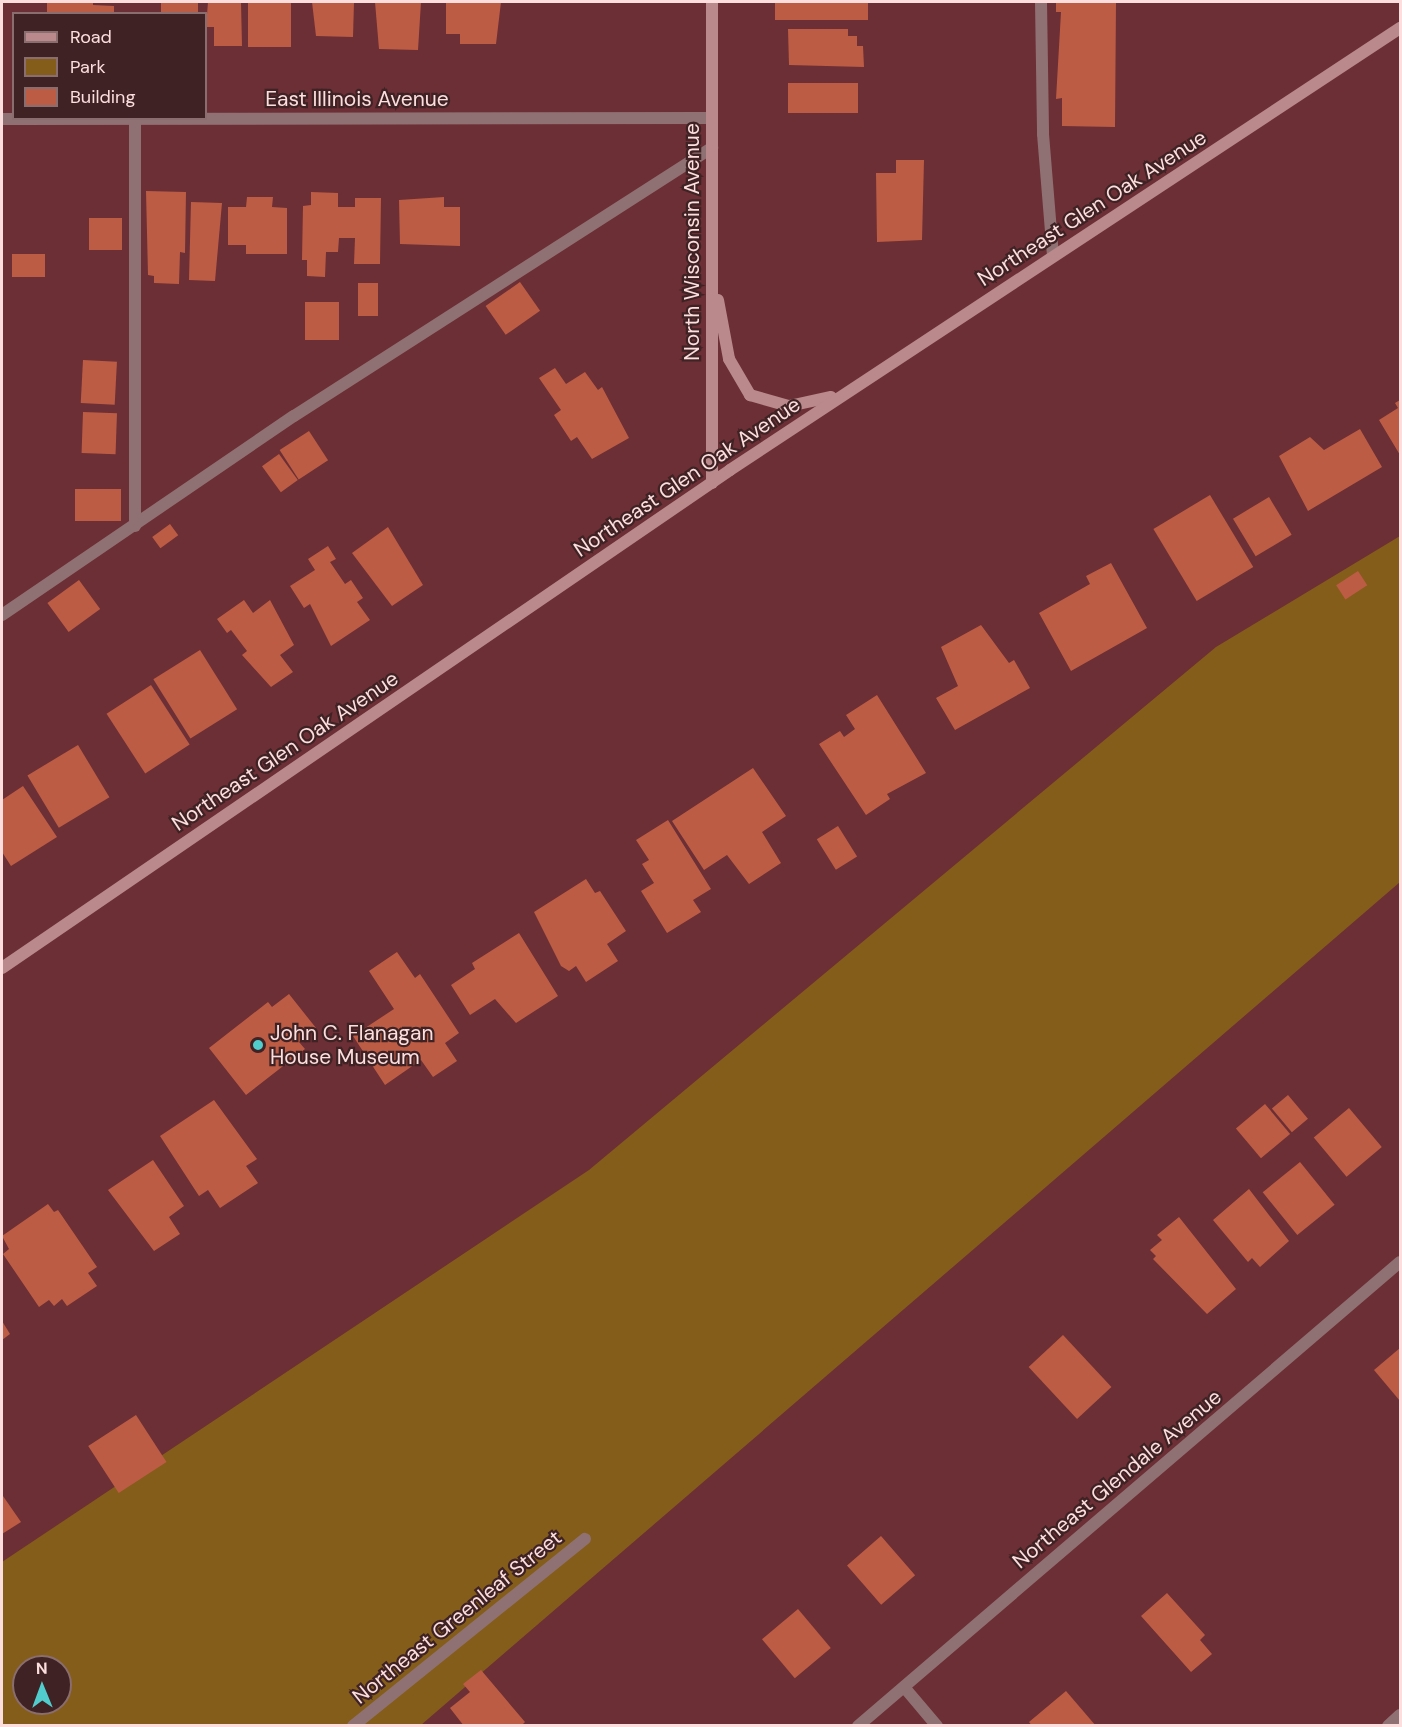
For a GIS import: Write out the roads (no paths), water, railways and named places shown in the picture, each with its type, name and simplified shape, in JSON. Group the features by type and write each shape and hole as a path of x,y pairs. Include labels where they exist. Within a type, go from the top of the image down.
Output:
{"street":[{"name":"North Wisconsin Avenue","path":"712,2 712,483"},
{"path":"1041,2 1043,134 1053,256"},
{"name":"Northeast Glen Oak Avenue","path":"2,968 712,483 1401,28"},
{"name":"East Illinois Avenue","path":"207,119 712,118"},
{"path":"135,120 135,525"},
{"path":"2,615 294,416 712,148"},
{"path":"712,244 726,345 738,381 750,395 773,404 803,406 867,379"},
{"name":"Northeast Glendale Avenue","path":"858,1725 1401,1262"},
{"name":"Northeast Greenleaf Street","path":"353,1725 585,1539"},
{"path":"904,1686 937,1725"},
{"path":"1389,1725 1401,1715"}],"place":[{"name":"John C. Flanagan House Museum","path":"258,1045"}]}
